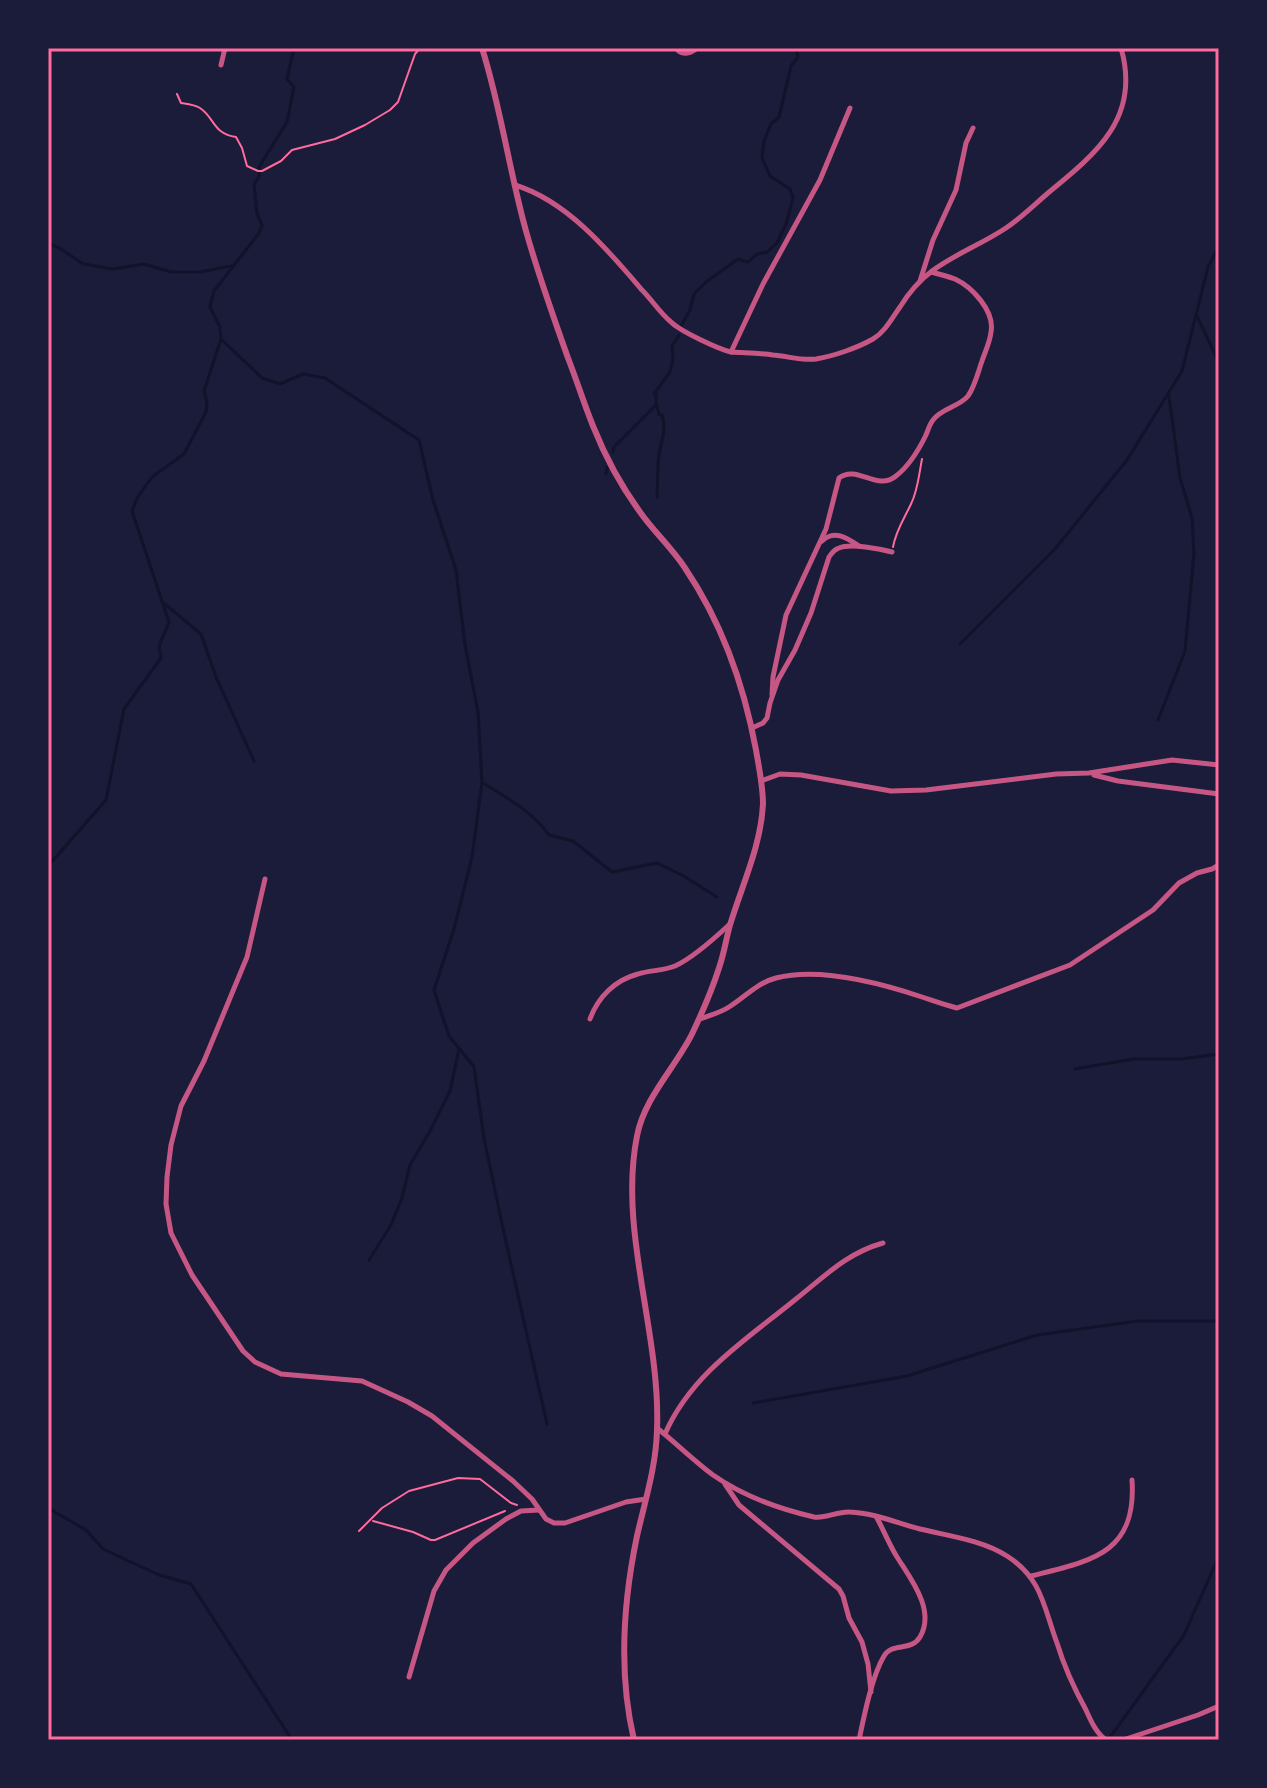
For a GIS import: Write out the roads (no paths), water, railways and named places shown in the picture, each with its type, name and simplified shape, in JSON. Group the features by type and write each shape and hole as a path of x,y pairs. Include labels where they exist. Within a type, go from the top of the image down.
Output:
{"street":[{"path":"221,65 225,48"},
{"path":"482,48 503,124 525,228 544,291 593,426 613,469 640,512 682,564 709,605 725,640 752,728 763,803 757,840 719,969 699,1019 645,1110 637,1135 633,1175 634,1224 654,1364 657,1428 647,1499 630,1573 623,1640 627,1704 634,1740"},
{"path":"676,48 685,54 697,48"},
{"path":"515,185 539,194 573,218 626,271 672,324 719,349 731,352 812,359 830,356 874,339 931,272 1006,228 1072,174 1108,135 1120,116 1127,87 1121,48"},
{"path":"731,352 763,284 820,180 850,108"},
{"path":"920,282 933,240 956,190 966,143 973,128"},
{"path":"752,728 767,718 786,615 821,541 839,478 852,474 886,482 895,477 907,465 931,422 940,413 961,402 972,388 991,332 986,308 971,291 955,280 931,272"},
{"path":"821,541 835,534 859,547"},
{"path":"772,695 807,623 829,557 835,549 859,547 892,552"},
{"path":"761,781 780,774 801,775 891,791 926,790 1056,774 1089,773 1172,760 1219,765"},
{"path":"1089,773 1118,781 1219,794"},
{"path":"699,1019 727,1009 761,984 795,974 849,978 957,1008 1070,965 1153,910 1179,883 1219,865"},
{"path":"265,879 247,957 204,1061 181,1106 171,1145 166,1204 171,1233 192,1275 243,1351 255,1362 281,1374 362,1381 408,1402 432,1416 502,1472 532,1499 546,1519 554,1523 565,1523 626,1502 647,1499"},
{"path":"590,1019 595,1007 618,982 685,961 731,924"},
{"path":"665,1434 684,1399 729,1351 841,1261 865,1248 883,1243"},
{"path":"657,1428 725,1483 773,1506 818,1518 845,1511 864,1513 948,1534 1005,1554 1031,1576 1040,1591 1057,1645 1083,1705 1097,1732 1106,1740"},
{"path":"1031,1576 1068,1568 1091,1558 1119,1539 1127,1528 1133,1499 1132,1480"},
{"path":"725,1483 739,1505 839,1589 862,1642 871,1692"},
{"path":"409,1677 434,1591 446,1570 494,1527 518,1512 539,1510"},
{"path":"859,1740 871,1692 886,1652 914,1644 920,1638 925,1620 925,1608 911,1577 876,1517"},
{"path":"1123,1740 1219,1706"}],"waterway":[{"path":"48,866 106,800 124,709 161,658 159,646 169,622 132,511 152,477 184,454 206,412 204,391 221,339 220,327 210,307 214,291 262,225 257,214 254,184 259,177 259,167 287,122 294,87 287,79 294,48"},
{"path":"681,326 694,294 706,282 738,259 748,262 757,254 767,252 777,243 786,224 793,197 790,189 770,176 762,158 764,141 771,124 779,117 791,66 798,57 796,48"},
{"path":"48,243 83,264 113,269 144,264 171,272 200,272 231,266"},
{"path":"960,644 1055,549 1127,460 1182,371 1208,267 1219,246"},
{"path":"1197,316 1219,363"},
{"path":"613,452 614,447 656,405 654,394 670,372 672,346 679,335"},
{"path":"221,339 262,378 280,384 303,374 325,378 419,440 433,500 456,570 465,645 478,712 482,782 472,857 454,929 434,990 449,1036 474,1067 484,1138 547,1424"},
{"path":"1158,720 1185,651 1194,554 1192,518 1180,478 1169,396"},
{"path":"657,406 664,426 658,460 657,497"},
{"path":"606,474 607,468"},
{"path":"165,604 201,634 216,677 254,761"},
{"path":"483,783 527,812 549,835 573,841 612,872 657,863 717,897"},
{"path":"369,1260 391,1225 410,1165 450,1091 459,1049"},
{"path":"1075,1069 1133,1059 1181,1059 1219,1054"},
{"path":"753,1403 907,1376 1037,1335 1138,1321 1219,1321"},
{"path":"48,1508 86,1530 103,1549 159,1575 191,1584 292,1740"},
{"path":"1108,1740 1184,1635 1219,1556"}]}
